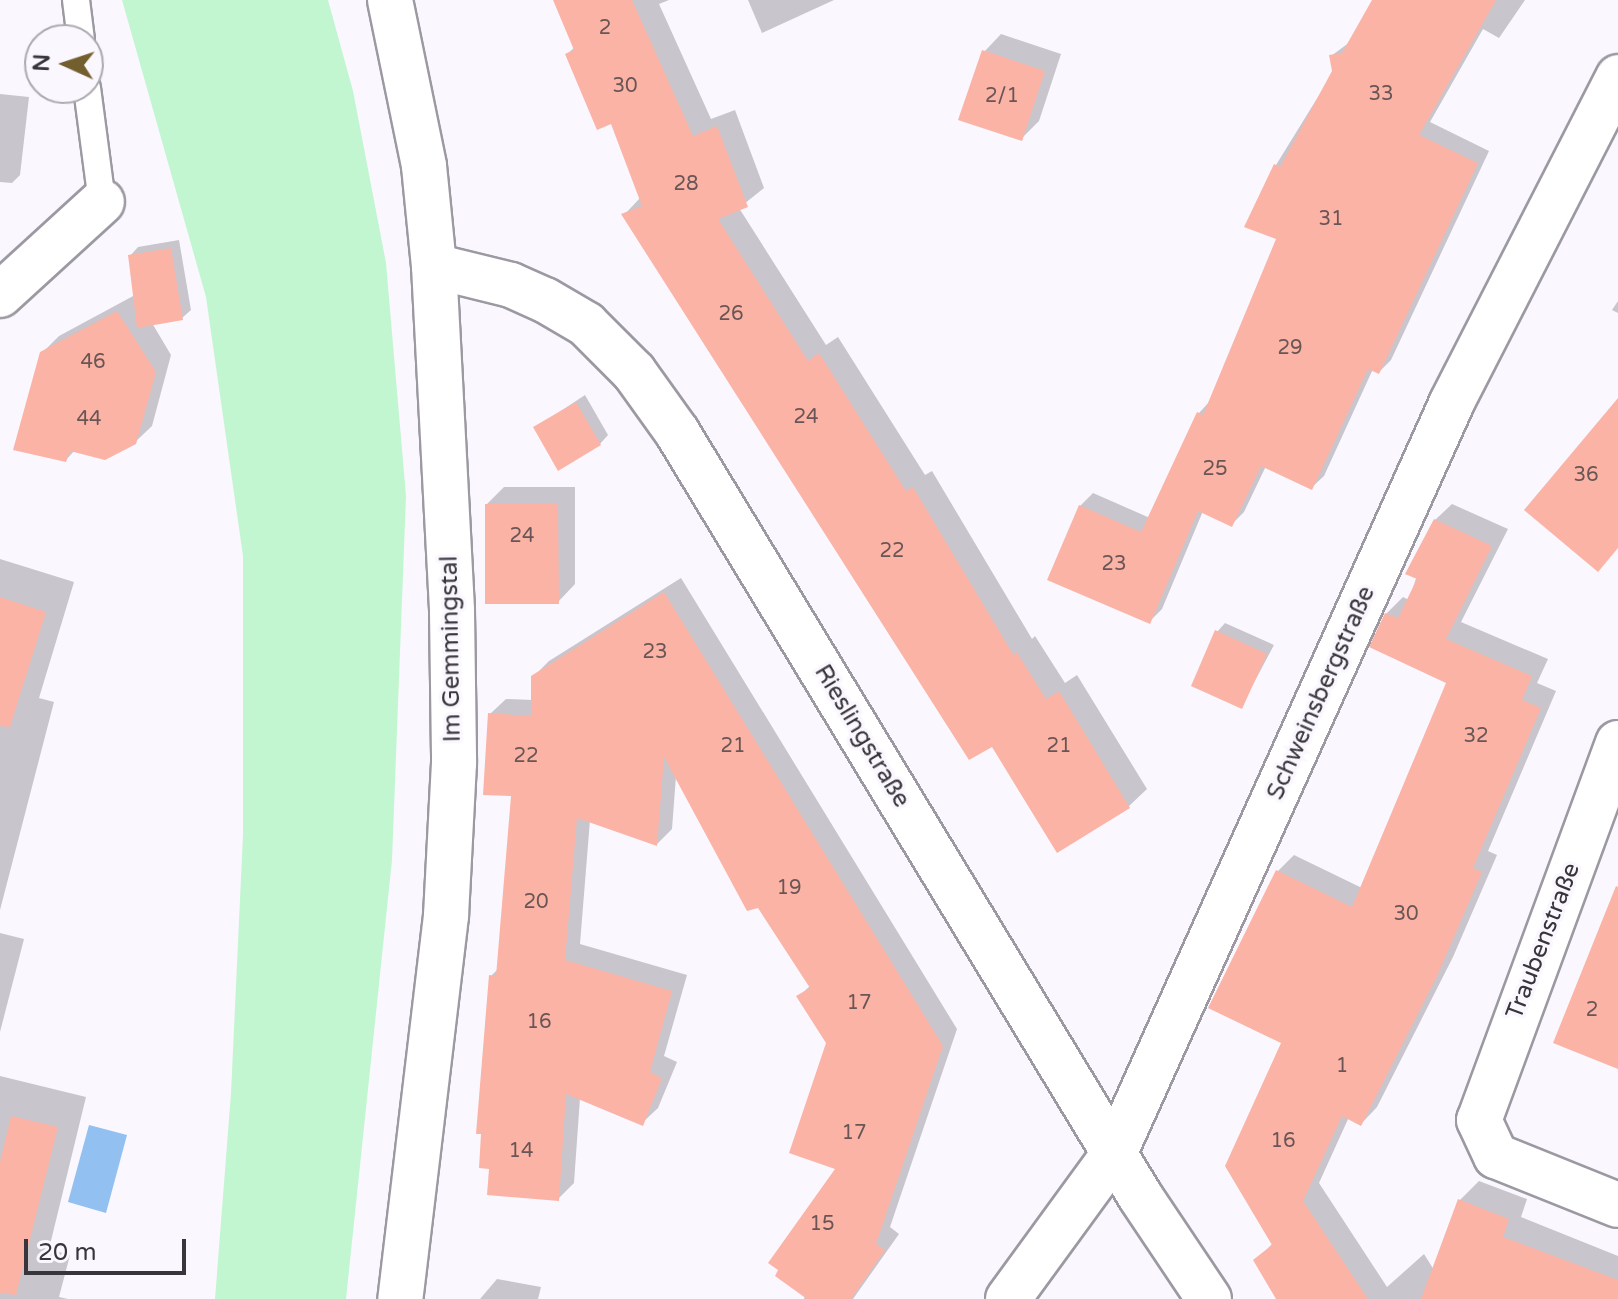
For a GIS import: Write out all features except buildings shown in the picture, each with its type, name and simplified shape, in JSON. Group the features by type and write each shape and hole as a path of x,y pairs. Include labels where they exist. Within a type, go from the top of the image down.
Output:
{"street":[{"name":"Im Gemmingstal","path":"390,0 424,166 434,266 451,597 454,763 446,916 400,1299"},
{"name":"Schweinsbergstraße","path":"1008,1299 1115,1152 1452,402 1618,77"},
{"path":"0,295 102,202"},
{"name":"Rieslingstraße","path":"434,266 511,285 545,300 586,324 634,372 677,432 1115,1152 1209,1299"},
{"name":"Traubenstraße","path":"1618,743 1483,1096 1479,1120 1496,1156 1618,1205"}],"lane":[{"path":"76,0 79,24"},
{"path":"89,104 102,202"}],"green space":[{"path":"122,0 328,0 353,91 386,263 406,496 392,860 346,1299 215,1299 231,1093 243,835 243,556 206,297"}],"water":[{"path":"89,1125 127,1135 106,1213 68,1202"}]}
